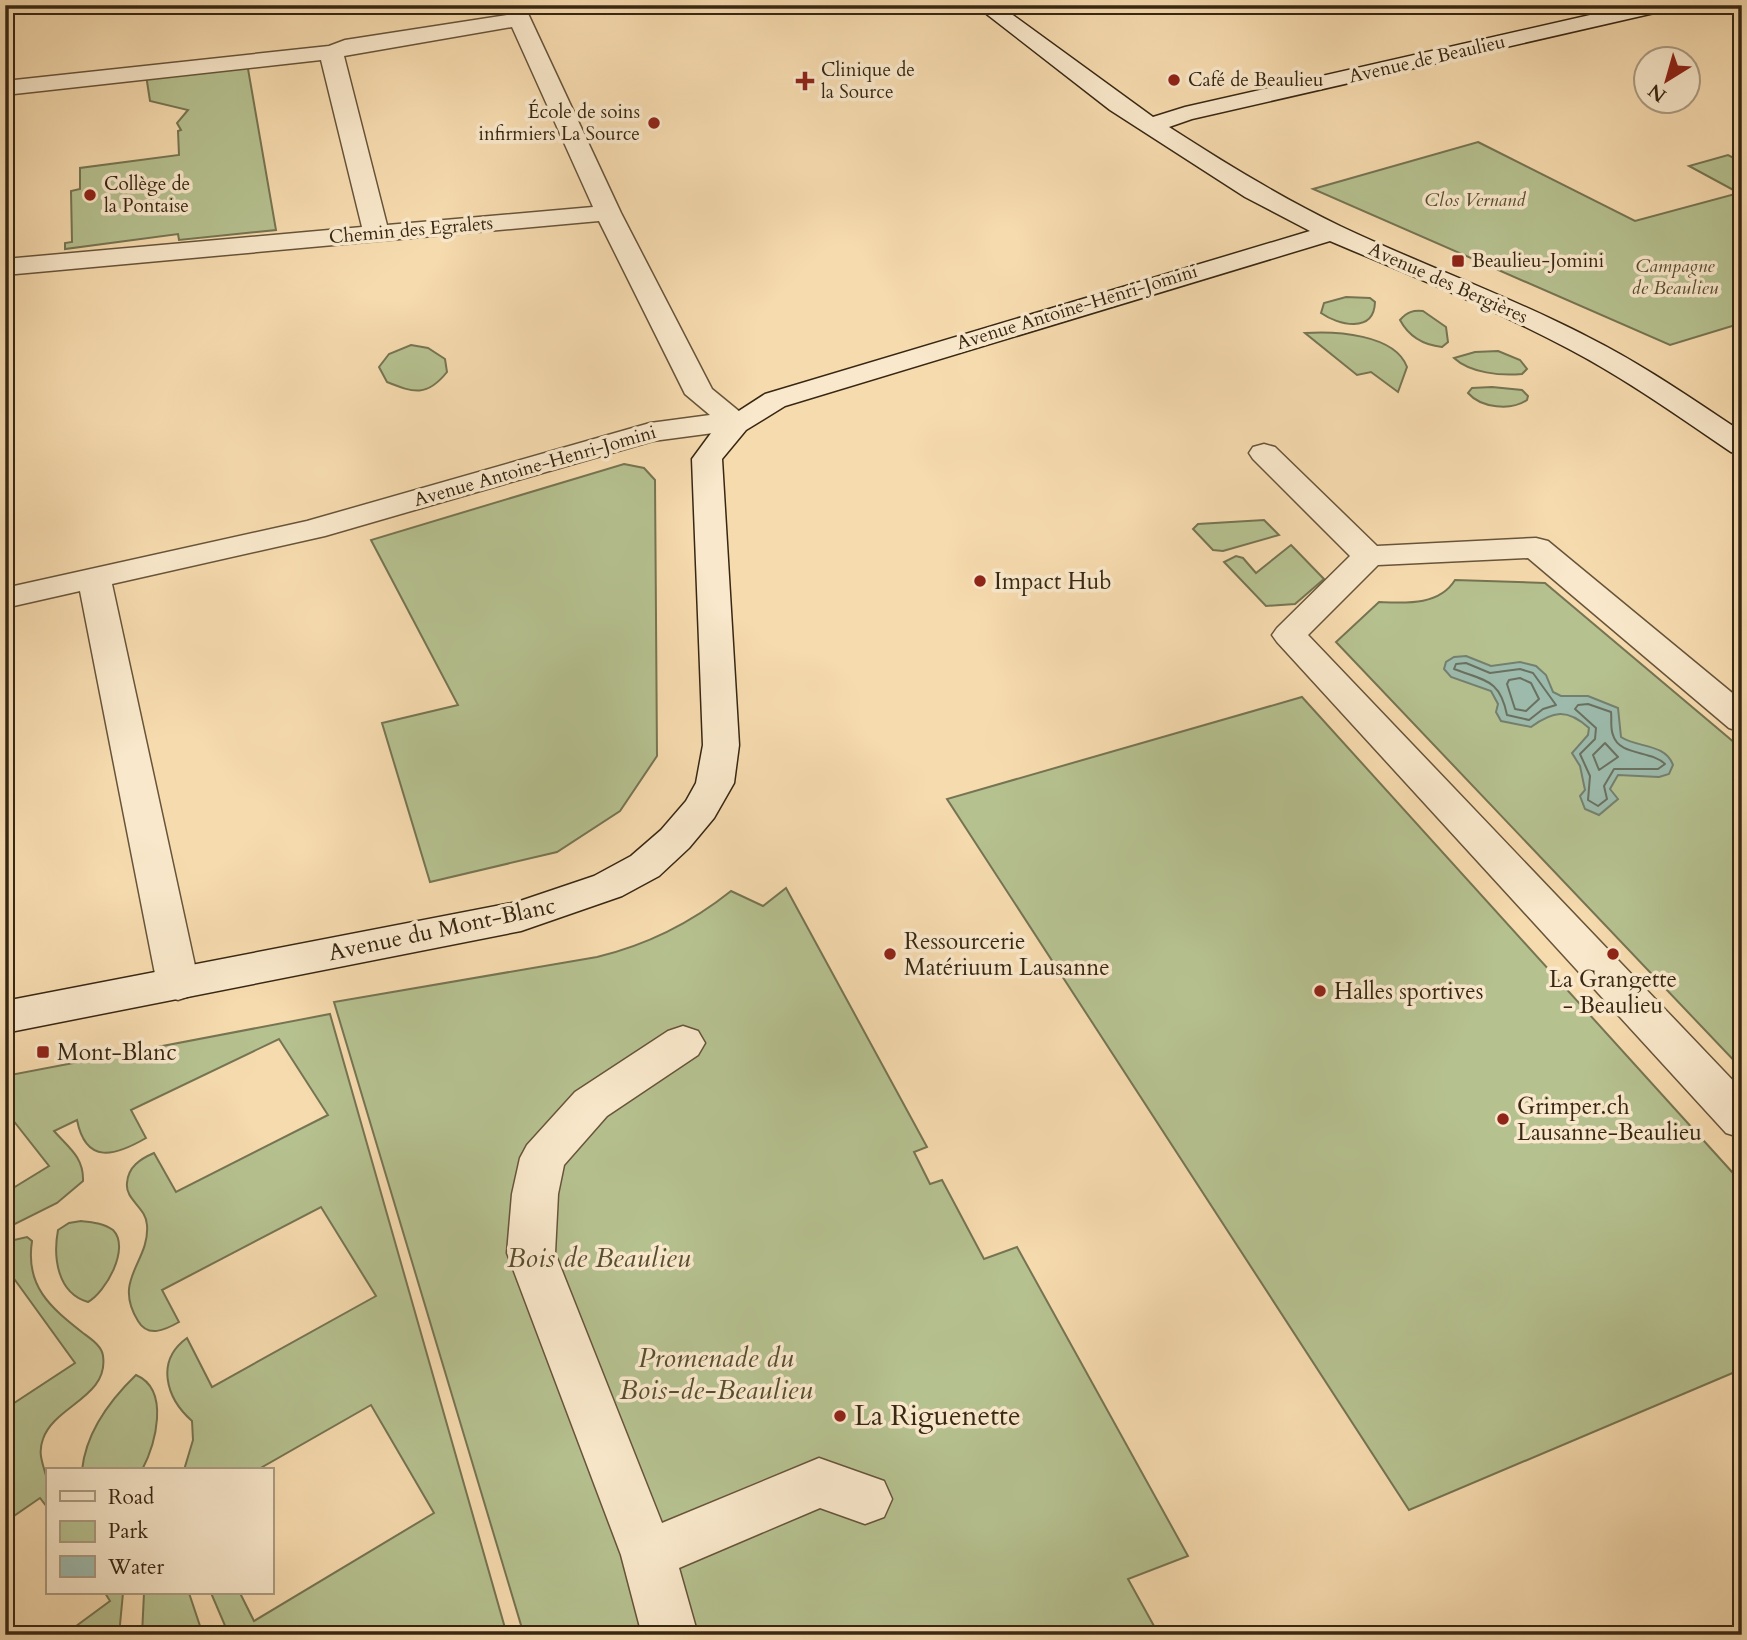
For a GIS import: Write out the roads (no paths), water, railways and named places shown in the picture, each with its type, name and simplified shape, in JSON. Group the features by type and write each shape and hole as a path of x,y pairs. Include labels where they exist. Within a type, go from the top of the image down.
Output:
{"street":[{"name":"Avenue des Bergières","path":"985,5 1019,34 1151,126 1254,192 1332,232 1488,299 1579,343 1659,390 1742,446"},
{"name":"Avenue de Beaulieu","path":"1151,126 1185,114 1663,5"},
{"path":"5,88 203,71 334,52 345,47 517,12 608,212 700,394 736,421"},
{"path":"334,52 332,58 376,233"},
{"name":"Chemin des Egralets","path":"5,267 216,238 376,233 608,212"},
{"name":"Avenue Antoine-Henri-Jomini","path":"5,598 314,529 650,432 736,421 775,400 1332,232"},
{"name":"Avenue du Mont-Blanc","path":"5,1017 521,916 608,887 645,866 675,839 700,809 715,783 721,745 705,482 707,459 717,439 736,421"},
{"path":"1264,453 1369,556"},
{"path":"1742,720 1536,548 1369,556 1289,635 1742,1120"},
{"path":"93,578 178,984"},
{"path":"670,1635 648,1555 531,1253 534,1206 543,1158 591,1104 683,1043"},
{"path":"648,1555 819,1483 865,1499"}],"water":[{"path":"1466,656 1491,666 1520,662 1536,666 1546,675 1553,692 1561,696 1588,696 1618,708 1621,737 1664,753 1673,765 1669,774 1659,777 1618,775 1610,789 1618,799 1599,815 1585,809 1580,796 1585,790 1580,766 1572,753 1588,735 1589,728 1574,717 1560,714 1531,727 1501,721 1496,712 1498,704 1491,691 1451,677 1444,669 1446,662 1454,657"}],"place":[{"name":"Café de Beaulieu","path":"1174,80"},
{"name":"Clinique de la Source","path":"805,81"},
{"name":"École de soins infirmiers La Source","path":"654,123"},
{"name":"Collège de la Pontaise","path":"90,195"},
{"name":"Beaulieu-Jomini","path":"1458,261"},
{"name":"Impact Hub","path":"980,581"},
{"name":"Ressourcerie Matériuum Lausanne","path":"890,954"},
{"name":"La Grangette - Beaulieu","path":"1613,954"},
{"name":"Halles sportives","path":"1320,991"},
{"name":"Mont-Blanc","path":"43,1052"},
{"name":"Grimper.ch Lausanne-Beaulieu","path":"1503,1119"},
{"name":"La Riguenette","path":"840,1416"}],"park label":[{"name":"Clos Vernand","path":"1475,200"},
{"name":"Campagne de Beaulieu","path":"1675,277"},
{"name":"Bois de Beaulieu","path":"599,1258"},
{"name":"Promenade du Bois-de-Beaulieu","path":"716,1374"}]}
